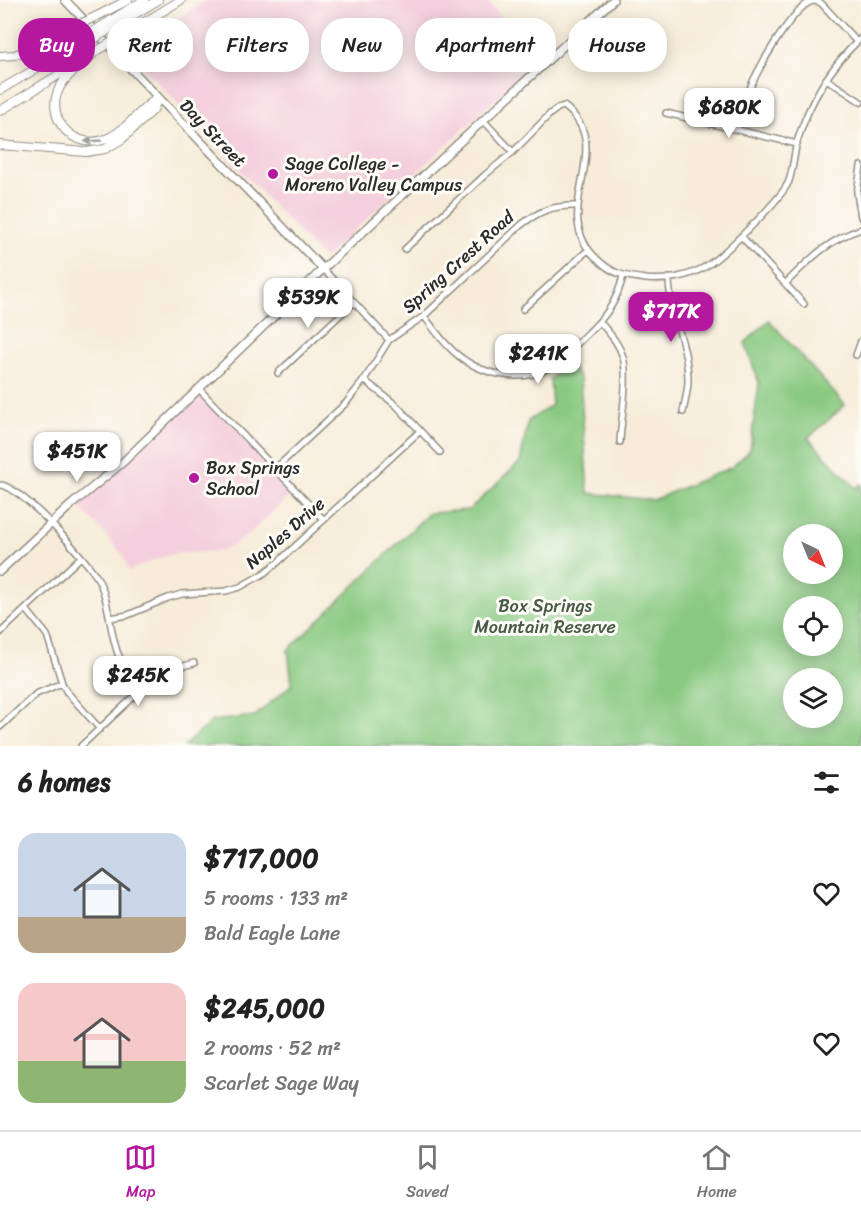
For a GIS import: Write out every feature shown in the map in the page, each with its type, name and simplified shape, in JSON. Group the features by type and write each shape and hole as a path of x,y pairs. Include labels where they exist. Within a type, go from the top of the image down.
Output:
{"highway":[{"path":"0,56 15,55 128,0"},
{"path":"120,18 144,0"},
{"path":"124,18 158,0"},
{"path":"95,53 181,0"},
{"path":"0,90 107,27"},
{"path":"0,111 64,72"},
{"path":"74,72 66,79 57,95 56,114 69,134 86,142 110,138 158,98"},
{"path":"0,145 86,152 105,149 122,139 153,110 158,98"}],"main road":[{"name":"Day Street","path":"65,0 323,270"},
{"path":"0,571 50,524 122,463 323,270 613,0"}],"street":[{"path":"405,249 513,152 550,114 564,106 575,114 586,139 588,155 577,206 578,227 588,250 609,270 623,276 651,280 689,274 705,268 782,195 789,182 806,116 826,79 859,40 822,3 810,2 795,16 760,67 737,129"},
{"path":"826,79 861,102"},
{"path":"666,113 797,144"},
{"path":"483,120 513,152"},
{"path":"861,166 857,193 861,218"},
{"name":"Spring Crest Road","path":"276,469 346,403 364,380 389,340 424,316 521,225 536,214 560,205 577,206"},
{"path":"786,283 822,248 847,234 861,230"},
{"path":"741,236 804,304"},
{"path":"523,309 588,250"},
{"name":"Day Street","path":"323,270 389,340"},
{"path":"424,316 462,359 476,367 508,376 524,376 551,366 600,322 616,300 623,276"},
{"path":"669,278 670,300 687,363 688,390 682,412"},
{"path":"278,373 353,303"},
{"path":"600,322 619,345 624,358 620,442"},
{"path":"856,355 861,341"},
{"path":"364,380 383,393 440,452"},
{"path":"200,389 324,520"},
{"name":"Naples Drive","path":"110,618 128,615 182,594 226,591 240,587 263,574 420,431"},
{"path":"0,485 5,485 15,491 50,524 98,579 118,655 143,687"},
{"path":"0,633 81,557"},
{"path":"26,609 47,635 62,683 72,699 100,729"},
{"path":"81,746 143,687 166,671 194,663"},
{"path":"0,727 36,694 62,683"}],"shaded area":[{"path":"207,0 485,0 503,18 415,18 415,72 525,72 324,259 148,72 193,72 193,18 178,18"},
{"name":"Box Springs School","path":"200,391 295,491 234,545 221,551 174,554 129,571 123,555 76,502"}],"green space":[{"name":"Box Springs Mountain Reserve","path":"769,320 845,405 808,438 856,488 861,484 861,746 184,746 212,721 255,716 292,684 288,650 429,513 469,510 520,462 528,421 552,405 550,379 569,363 580,378 588,493 653,500 732,467 750,450 759,383 745,343"}],"place":[{"name":"Sage College - Moreno Valley Campus","path":"273,174"},
{"name":"Box Springs School","path":"194,478"}]}
